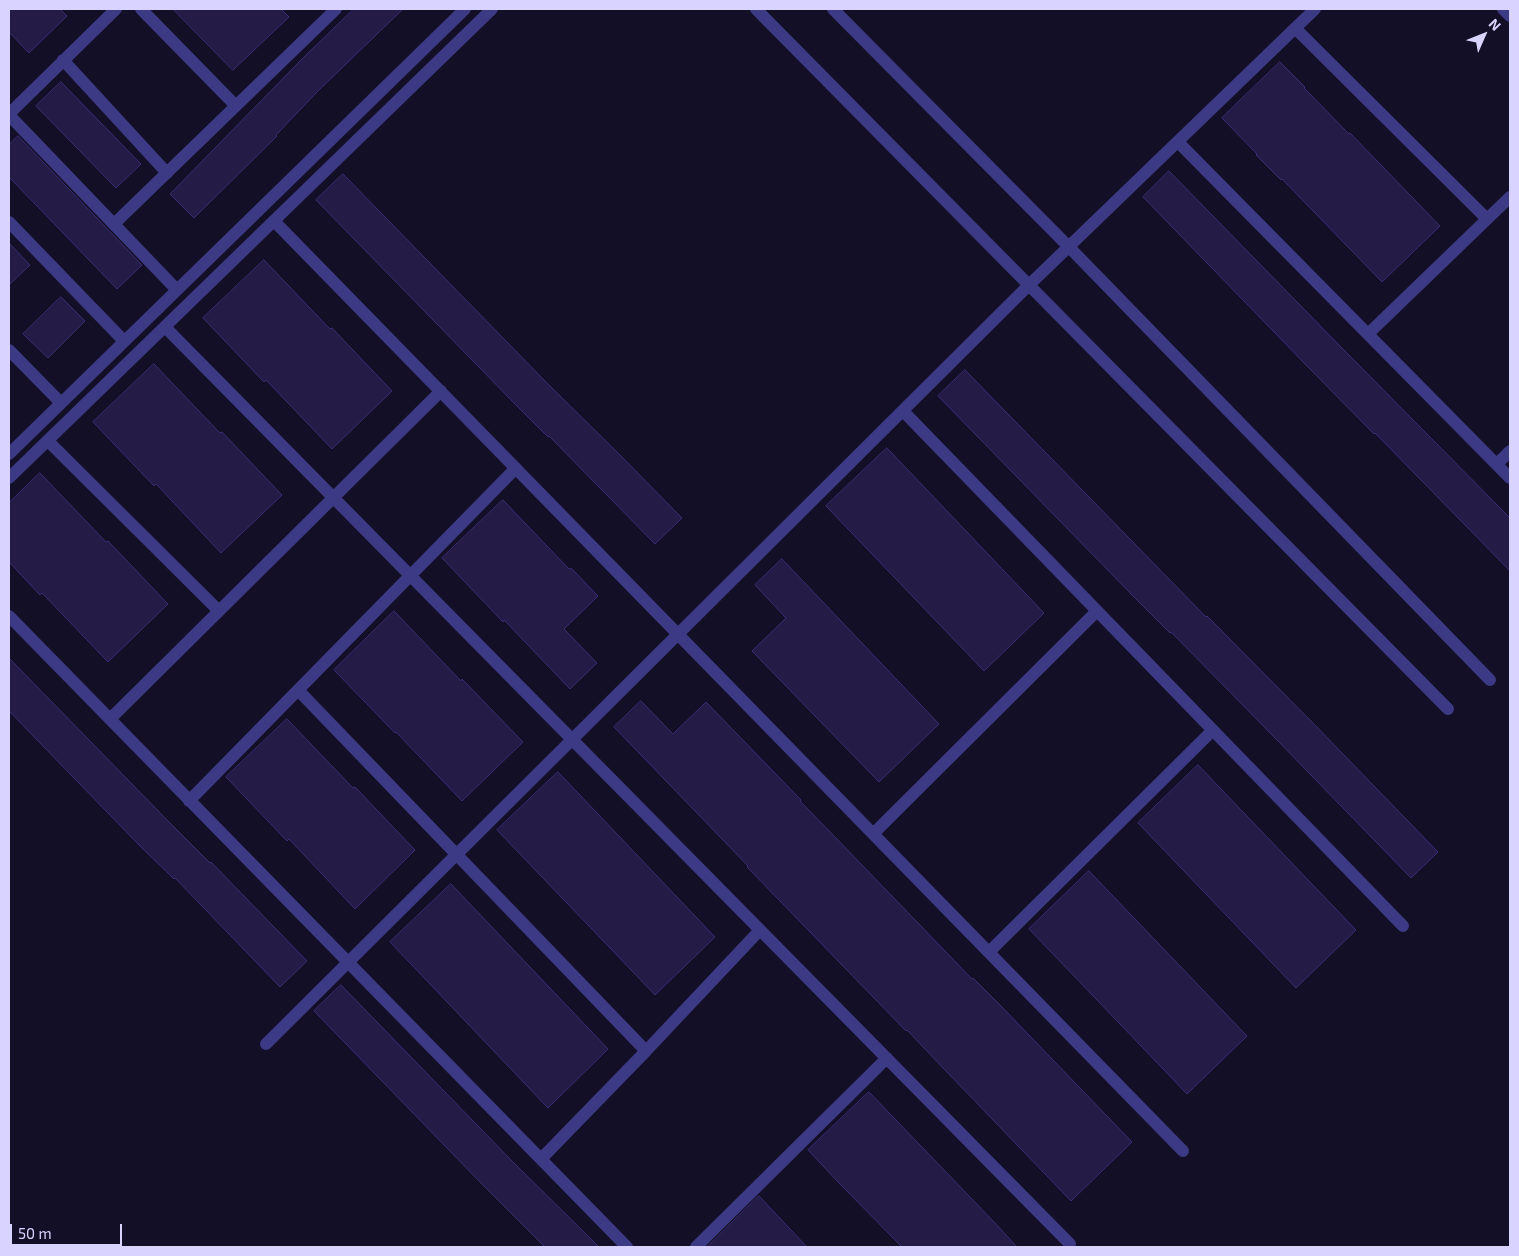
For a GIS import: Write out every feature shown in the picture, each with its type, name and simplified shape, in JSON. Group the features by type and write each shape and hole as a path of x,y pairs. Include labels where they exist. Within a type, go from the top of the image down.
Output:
{"street":[{"path":"116,9 9,114 177,290"},
{"path":"142,9 236,106"},
{"path":"114,224 336,9"},
{"path":"9,454 465,9"},
{"path":"9,478 492,9"},
{"path":"756,9 1448,709"},
{"path":"833,9 1069,247 1490,680"},
{"path":"266,1044 1029,285 1315,9"},
{"path":"1503,9 1510,16"},
{"path":"1295,28 1488,219"},
{"path":"63,60 167,173"},
{"path":"1178,142 1510,478"},
{"path":"1368,334 1510,197"},
{"path":"274,220 1184,1151"},
{"path":"9,222 124,341"},
{"path":"165,327 1070,1244"},
{"path":"9,350 60,403"},
{"path":"110,720 441,391"},
{"path":"903,411 1403,926"},
{"path":"48,440 219,611"},
{"path":"1497,464 1510,451"},
{"path":"190,801 516,468"},
{"path":"873,834 1097,611"},
{"path":"9,616 627,1247"},
{"path":"298,690 646,1051"},
{"path":"989,952 1213,730"},
{"path":"541,1159 760,930"},
{"path":"696,1247 887,1058"}],"building":[{"path":"9,9 60,9 67,16 29,53 9,32"},
{"path":"173,9 281,9 289,17 233,70"},
{"path":"354,9 403,9 318,91 277,136 194,218 170,194 303,58"},
{"path":"1280,62 1440,226 1382,282 1282,179 1256,155 1222,118"},
{"path":"61,82 141,164 116,188 36,106"},
{"path":"18,136 142,265 117,289 9,177 9,145"},
{"path":"1169,171 1510,518 1510,571 1143,197"},
{"path":"343,174 682,518 655,544 316,200"},
{"path":"9,243 30,265 9,285"},
{"path":"264,260 392,391 332,449 203,318"},
{"path":"61,297 85,321 48,358 23,334"},
{"path":"154,364 282,495 221,553 156,484 154,486 93,422"},
{"path":"965,370 1438,852 1411,878 938,396"},
{"path":"887,448 1044,613 984,671 826,506"},
{"path":"40,473 168,604 108,662 42,593 40,595 9,562 9,503"},
{"path":"503,500 569,569 571,568 598,596 564,629 597,663 570,689 442,558"},
{"path":"782,559 939,724 879,782 752,651 786,618 755,585"},
{"path":"394,611 523,742 462,801 334,670"},
{"path":"9,658 307,961 280,987 9,711"},
{"path":"641,701 673,734 706,702 972,979 1001,1006 1132,1142 1071,1201 614,727"},
{"path":"287,719 415,850 355,909 289,839 287,841 226,777"},
{"path":"1198,765 1356,930 1296,988 1138,823"},
{"path":"558,772 715,937 655,995 497,830"},
{"path":"1089,871 1247,1036 1187,1094 1029,929"},
{"path":"451,884 608,1049 548,1108 390,942"},
{"path":"341,985 511,1160 599,1247 545,1247 479,1181 314,1011"},
{"path":"869,1092 1017,1247 902,1247 839,1183 808,1150"},
{"path":"759,1196 807,1247 707,1247"}]}
